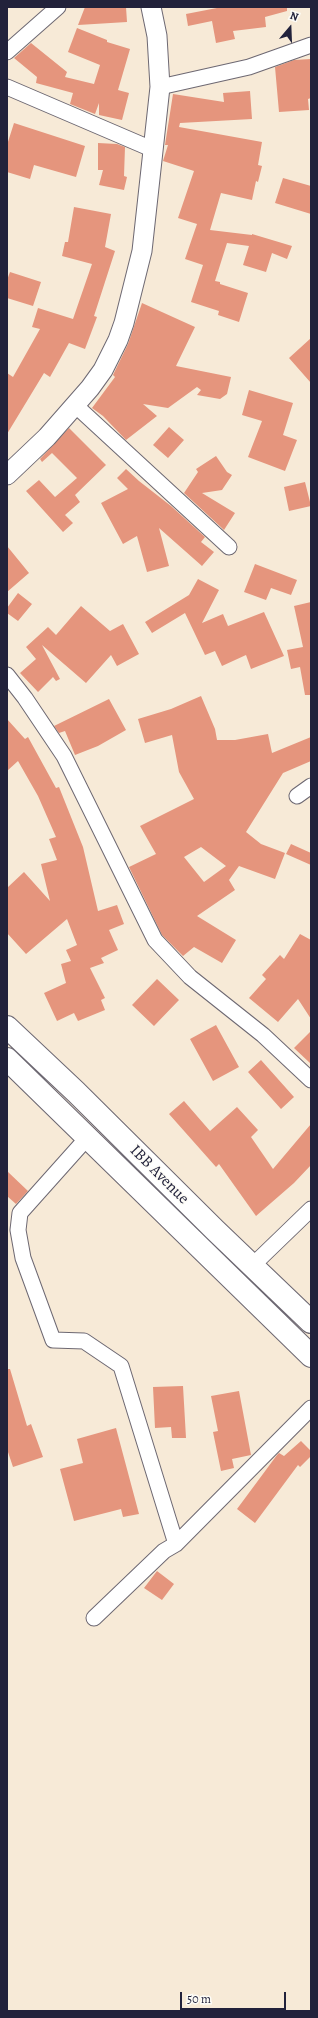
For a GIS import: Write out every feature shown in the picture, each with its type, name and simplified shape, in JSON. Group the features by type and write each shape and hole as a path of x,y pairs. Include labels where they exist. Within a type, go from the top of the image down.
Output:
{"main road":[{"name":"IBB Avenue","path":"7,1027 76,1092 252,1266 311,1322"},
{"path":"7,1060 311,1356"}],"street":[{"path":"7,52 58,7"},
{"path":"7,475 47,436 75,405 103,370 118,340 124,323 142,251 160,87 157,36 151,7"},
{"path":"160,87 249,67 311,45"},
{"path":"7,87 154,150"},
{"path":"75,405 228,548"},
{"path":"7,675 25,698 64,756 155,940 190,977 263,1036 311,1080"},
{"path":"297,796 311,786"},
{"path":"87,1138 20,1213 18,1230 23,1258 53,1340 84,1341 121,1366 176,1544"},
{"path":"252,1266 311,1209"},
{"path":"94,1618 164,1551 176,1544 311,1408"}],"building":[{"path":"85,7 126,7 127,22 78,25"},
{"path":"222,7 287,7 287,11 265,17 266,27 233,31 235,39 216,43 212,21 188,26 186,14"},
{"path":"77,28 107,40 107,42 130,49 118,90 129,93 122,120 99,115 99,103 95,114 70,104 73,93 36,83 37,77 14,58 31,43 67,72 65,77 94,84 100,65 68,52"},
{"path":"311,59 311,98 308,99 309,110 279,112 275,67 294,60"},
{"path":"250,91 252,119 180,123 179,127 262,142 258,165 262,166 258,182 256,181 252,200 221,193 210,230 252,234 292,246 287,259 272,253 266,272 243,265 249,246 227,243 215,281 248,293 239,322 218,315 219,311 191,302 203,265 185,259 197,224 178,218 194,171 163,161 168,145 165,145 173,94 224,102 223,93"},
{"path":"14,123 85,146 76,177 34,165 30,179 7,172 7,145"},
{"path":"98,143 117,144 125,147 124,176 127,177 124,190 99,185 103,170 98,170"},
{"path":"283,178 311,186 311,214 275,203"},
{"path":"74,207 111,214 105,247 115,251 94,316 97,317 85,349 69,343 50,377 44,373 7,434 7,373 13,377 40,329 32,327 38,308 73,319 92,264 62,256 65,242 68,242"},
{"path":"10,272 41,282 33,306 7,298 7,280"},
{"path":"142,303 195,327 176,366 231,377 227,394 220,399 197,395 201,390 197,387 168,408 143,404 157,416 126,440 103,416 92,408 115,377 113,375 128,344"},
{"path":"311,338 311,383 289,358"},
{"path":"249,390 293,403 283,435 297,440 285,471 248,457 262,421 242,415"},
{"path":"169,427 184,440 168,458 153,445"},
{"path":"69,428 106,465 75,495 80,502 65,515 73,523 63,532 26,491 39,480 55,497 77,478 52,453 42,462 40,459"},
{"path":"216,456 227,472 232,475 222,490 202,493 235,513 224,530 184,493 198,472 196,469"},
{"path":"126,469 171,506 205,537 201,542 214,552 202,566 159,528 169,566 147,572 137,536 123,544 101,503 128,489 117,478"},
{"path":"305,482 311,506 289,511 284,487"},
{"path":"7,546 29,573 7,592"},
{"path":"255,564 297,580 291,595 271,588 266,600 244,592"},
{"path":"198,579 219,590 202,623 223,614 228,626 264,612 284,656 251,669 246,655 222,666 215,651 205,655 185,613 152,633 145,622 189,595"},
{"path":"18,593 32,604 18,621 7,613 7,608"},
{"path":"311,602 311,695 305,695 300,667 291,669 287,650 303,647 294,606"},
{"path":"81,606 110,631 123,624 139,654 117,666 111,655 86,683 42,645 60,679 56,681 53,677 38,692 20,673 36,659 26,647 48,627 56,635"},
{"path":"201,696 215,729 217,740 235,740 268,734 272,753 311,737 311,761 283,773 246,832 261,844 285,853 275,879 239,866 229,880 235,890 197,916 236,940 222,963 194,947 183,956 162,935 129,867 156,854 140,826 194,799 179,772 172,735 145,743 138,719 171,709","holes":["201,847 226,866 204,882 184,857"]},
{"path":"109,699 126,730 98,746 75,755 65,731 59,733 54,726"},
{"path":"7,719 25,739 28,737 56,788 59,787 83,847 98,911 117,905 124,924 109,930 118,950 101,958 104,963 90,968 105,998 101,1000 105,1010 78,1021 74,1013 57,1021 44,993 66,983 61,964 71,961 66,950 77,945 67,919 26,954 7,933 7,888 24,872 50,901 41,864 57,860 49,839 56,837 38,796 18,761 7,771"},
{"path":"291,844 311,853 311,865 286,854"},
{"path":"300,934 311,940 311,1019 298,999 278,1022 249,998 266,979 262,975 280,955 284,959"},
{"path":"157,979 179,1000 154,1026 132,1005"},
{"path":"216,1025 239,1067 213,1081 190,1039"},
{"path":"311,1031 311,1064 294,1048"},
{"path":"261,1060 294,1097 281,1109 248,1072"},
{"path":"184,1101 210,1131 237,1107 258,1130 251,1137 273,1169 311,1124 311,1165 294,1183 256,1216 219,1164 216,1167 169,1114"},
{"path":"7,1171 28,1191 16,1204 7,1196"},
{"path":"7,1369 10,1369 27,1426 31,1424 43,1457 13,1467 7,1449"},
{"path":"183,1386 186,1438 172,1438 171,1427 155,1428 153,1387"},
{"path":"239,1391 251,1455 232,1459 234,1468 221,1471 213,1432 218,1431 211,1396"},
{"path":"116,1428 139,1514 123,1517 121,1509 74,1521 60,1469 83,1463 77,1439"},
{"path":"301,1441 311,1451 311,1456 300,1467 298,1465 255,1523 237,1509 277,1455 279,1453 284,1456"},
{"path":"157,1571 174,1584 162,1600 144,1588"}]}
